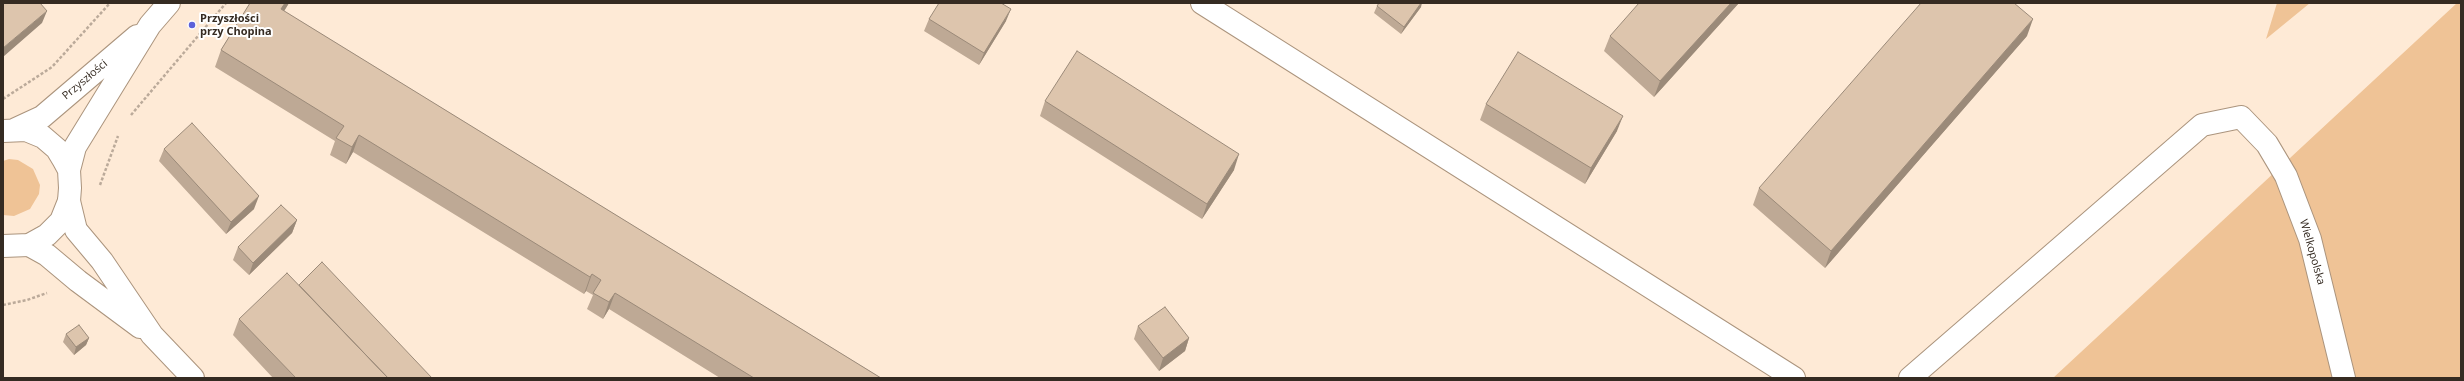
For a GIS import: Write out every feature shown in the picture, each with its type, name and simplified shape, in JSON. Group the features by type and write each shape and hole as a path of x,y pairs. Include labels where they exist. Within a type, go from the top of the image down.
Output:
{"street":[{"name":"Przyszłości","path":"10,130 42,117 150,25 169,3"},
{"path":"1202,3 1794,378"},
{"name":"Przyszłości","path":"69,170 75,148 150,25"},
{"name":"Wielkopolska","path":"1910,378 2202,125 2241,117 2267,144 2286,176 2310,239 2344,378"},
{"path":"10,130 26,130 43,137 57,149 69,170 69,201 76,230 102,261 152,335 193,378"},
{"path":"11,247 47,235 61,220 69,201"},
{"path":"11,247 47,255 78,281 152,335"}],"path":[{"path":"3,99 52,66 110,3"},
{"path":"126,121 226,3"},
{"path":"99,190 119,134"},
{"path":"3,305 27,300 78,281"}],"shaded area":[{"path":"2277,3 2310,3 2266,39"},
{"path":"2457,3 2461,3 2461,378 2053,378"},
{"path":"9,159 18,160 33,169 40,185 39,194 30,209 14,216 3,215 3,161"}],"building":[{"path":"3,3 40,3 47,11 3,48"},
{"path":"250,3 285,3 281,9 881,378 754,378 615,293 609,302 593,293 601,280 592,274 590,277 359,135 352,147 336,138 344,126 221,50"},
{"path":"939,3 1001,3 1011,9 984,53 929,19"},
{"path":"1379,3 1421,3 1404,27 1377,6"},
{"path":"1639,3 1731,3 1660,81 1610,36"},
{"path":"1921,3 2014,3 2033,19 1831,251 1759,188"},
{"path":"1077,51 1239,154 1207,204 1045,101"},
{"path":"1518,52 1623,116 1591,168 1486,104"},
{"path":"192,123 259,196 231,222 164,149"},
{"path":"281,205 297,220 253,263 238,247"},
{"path":"322,262 432,378 388,378 299,285"},
{"path":"287,273 388,378 296,378 239,319"},
{"path":"1165,307 1189,338 1163,358 1138,326"},
{"path":"79,325 89,338 76,347 66,334"}],"place":[{"name":"Przyszłości przy Chopina","path":"192,25"}]}
